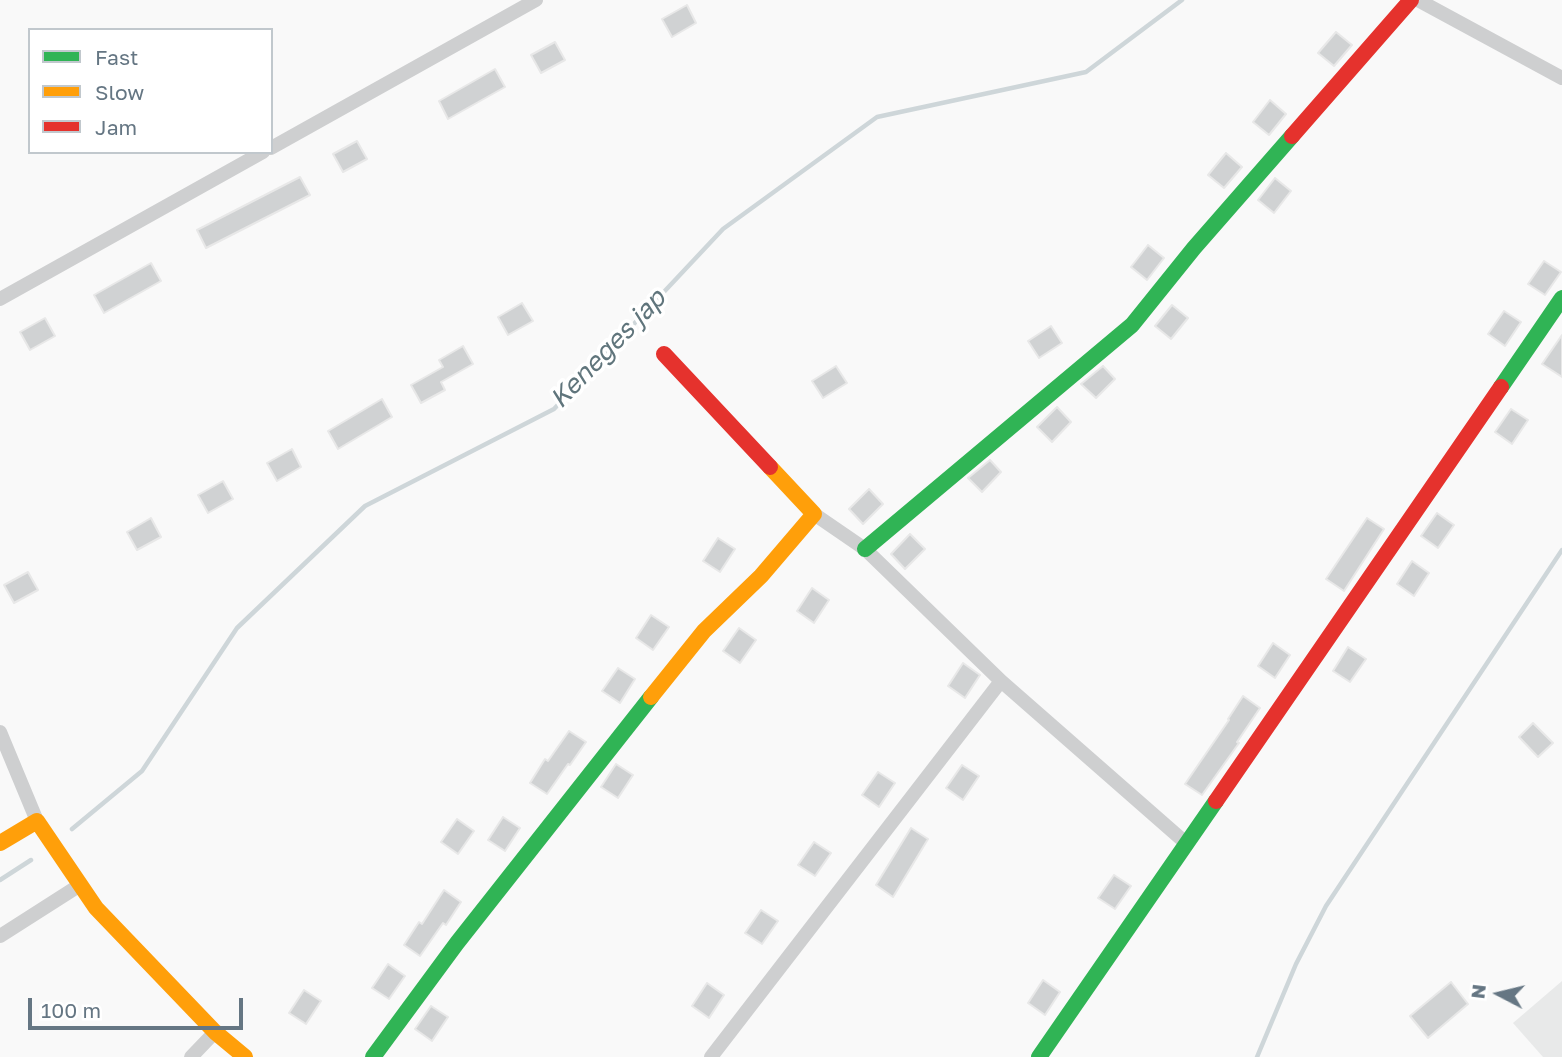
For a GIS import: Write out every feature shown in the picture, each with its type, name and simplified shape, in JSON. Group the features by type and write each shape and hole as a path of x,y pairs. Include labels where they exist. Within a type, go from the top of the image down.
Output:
{"street":[{"path":"273,147 536,0"},
{"path":"865,549 1132,325 1194,248 1411,0"},
{"path":"1418,0 1562,78"},
{"path":"0,299 259,154"},
{"path":"1039,1057 1562,299"},
{"path":"664,354 814,514 865,549 1001,681 1187,844"},
{"path":"373,1057 457,943 704,631 761,576 814,514"},
{"path":"711,1057 1001,681"},
{"path":"0,732 37,821 96,908 215,1032 246,1057"},
{"path":"0,843 37,821"},
{"path":"0,936 80,885"},
{"path":"191,1057 215,1032"}],"shaded area":[{"path":"1562,981 1562,1057 1543,1057 1513,1023"}],"building":[{"path":"687,5 696,23 672,37 662,19"},
{"path":"1336,32 1352,45 1334,66 1318,53"},
{"path":"555,42 565,60 541,73 531,55"},
{"path":"495,69 505,87 448,119 439,101"},
{"path":"1270,100 1286,114 1269,135 1253,122"},
{"path":"357,141 367,159 343,172 333,154"},
{"path":"1226,153 1242,167 1224,188 1208,175"},
{"path":"300,177 310,195 206,248 197,230"},
{"path":"1275,178 1291,191 1274,213 1258,200"},
{"path":"1148,245 1164,258 1147,280 1131,267"},
{"path":"1544,261 1561,272 1545,295 1528,284"},
{"path":"151,263 161,281 104,313 94,295"},
{"path":"522,303 533,321 508,335 498,317"},
{"path":"1172,305 1188,318 1171,339 1155,326"},
{"path":"1504,311 1521,322 1505,346 1488,334"},
{"path":"45,318 55,336 30,350 20,332"},
{"path":"1051,326 1062,343 1039,358 1028,341"},
{"path":"1562,335 1562,377 1542,364"},
{"path":"463,346 473,364 441,382 445,390 421,403 411,385 443,367 439,360"},
{"path":"836,366 847,383 823,398 812,381"},
{"path":"1103,366 1115,379 1096,398 1081,384"},
{"path":"382,399 392,417 338,449 328,431"},
{"path":"1057,407 1071,422 1052,442 1037,427"},
{"path":"1511,409 1528,420 1512,444 1495,432"},
{"path":"292,449 301,467 277,481 267,463"},
{"path":"990,460 1001,472 982,492 968,478"},
{"path":"223,481 233,499 208,513 198,495"},
{"path":"869,489 883,504 863,524 849,509"},
{"path":"1437,513 1454,525 1438,548 1421,536"},
{"path":"151,518 161,537 137,550 127,532"},
{"path":"1367,518 1384,529 1344,591 1326,579"},
{"path":"910,534 925,549 905,569 891,554"},
{"path":"718,538 735,549 720,572 703,561"},
{"path":"1412,561 1429,573 1414,596 1397,584"},
{"path":"28,572 38,590 14,603 4,585"},
{"path":"812,588 829,600 814,623 797,611"},
{"path":"651,615 669,627 653,650 636,638"},
{"path":"739,628 756,640 740,663 723,651"},
{"path":"1273,643 1290,655 1275,678 1258,666"},
{"path":"1348,647 1366,659 1350,682 1333,671"},
{"path":"963,663 980,675 965,698 948,686"},
{"path":"618,668 635,679 620,703 602,691"},
{"path":"1243,696 1260,708 1202,795 1185,784"},
{"path":"1533,723 1553,743 1538,757 1519,737"},
{"path":"569,731 586,742 547,794 530,783 545,759 548,761"},
{"path":"616,764 633,775 618,798 601,787"},
{"path":"962,765 979,776 963,800 946,788"},
{"path":"878,772 895,783 879,807 862,795"},
{"path":"503,817 520,828 505,851 488,840"},
{"path":"457,819 474,831 458,854 441,842"},
{"path":"911,828 928,839 893,897 876,885"},
{"path":"814,842 831,853 815,876 798,865"},
{"path":"1114,875 1131,886 1115,909 1098,898"},
{"path":"444,890 461,902 420,956 404,945 419,922 422,924"},
{"path":"761,910 778,921 762,944 745,933"},
{"path":"388,964 405,976 389,999 372,988"},
{"path":"1043,980 1060,992 1045,1015 1028,1003"},
{"path":"1451,982 1468,1004 1428,1038 1410,1016"},
{"path":"707,983 724,995 709,1018 692,1006"},
{"path":"304,990 321,1001 306,1024 289,1013"},
{"path":"431,1006 448,1017 432,1041 415,1029"}],"waterway":[{"name":"Keneges jap","path":"72,829 142,771 237,628 365,506 554,409 723,229 877,117 1086,72 1182,0"},
{"path":"1257,1057 1296,964 1326,906 1562,550"},
{"name":"Keneges jap","path":"0,880 31,860"}],"traffic: fast":[{"path":"865,549 1132,325 1194,248 1292,136"},
{"path":"1501,387 1562,298"},
{"path":"373,1057 457,943 651,697"},
{"path":"1039,1057 1216,801"}],"traffic: slow":[{"path":"651,697 704,631 761,576 814,514 770,467"},
{"path":"0,843 37,821 96,908 215,1032 245,1057"}],"traffic: jam":[{"path":"1292,136 1411,0"},
{"path":"664,354 770,467"},
{"path":"1216,801 1501,387"}]}
